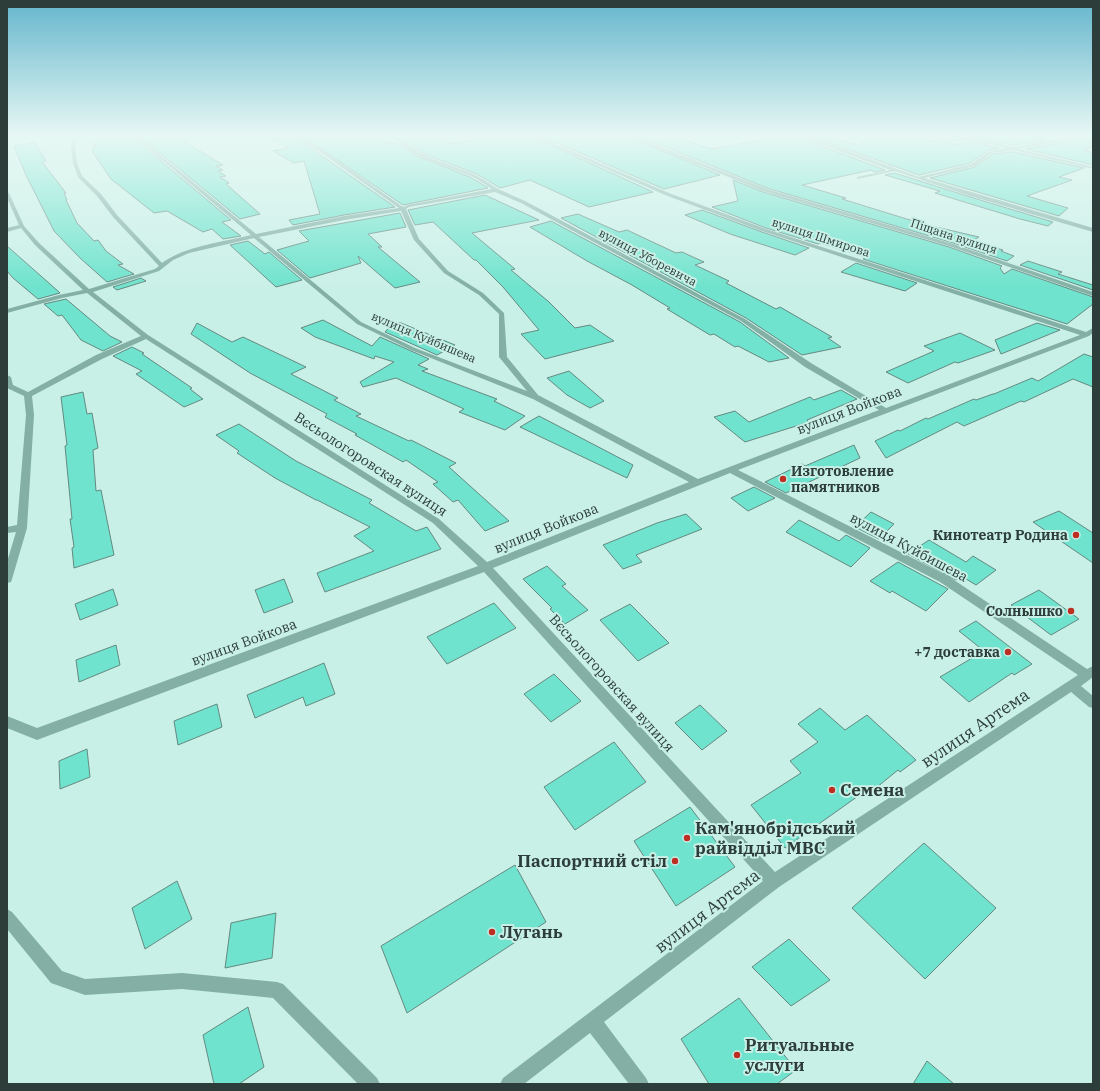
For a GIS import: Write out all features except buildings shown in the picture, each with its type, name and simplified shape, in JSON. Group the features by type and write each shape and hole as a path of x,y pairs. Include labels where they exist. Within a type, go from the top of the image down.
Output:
{"street":[{"path":"90,186 99,194 115,216 162,266"},
{"name":"вулиця Куйбишева","path":"195,186 358,323 413,349 536,397 697,482"},
{"path":"371,186 403,209 417,240 446,272 481,294 502,314 503,357 536,397"},
{"name":"вулиця Уборевича","path":"490,186 744,320 808,365 886,411"},
{"name":"вулиця Шмирова","path":"648,186 764,230 1090,332"},
{"name":"Піщана вулиця","path":"755,186 951,245 1093,294"},
{"path":"944,186 1000,204 1093,230"},
{"path":"7,311 62,296 88,291 157,270 171,259 187,252 254,236 344,218 403,209 408,206 496,190"},
{"name":"Вєсьологоровская вулиця","path":"7,193 22,226 37,244 88,291 146,336 436,521 486,567 774,882"},
{"path":"7,230 22,226"},
{"name":"вулиця Войкова","path":"7,722 37,734 486,567 697,482 1090,332"},
{"path":"28,395 99,357 146,336"},
{"path":"7,377 10,386 28,395"},
{"path":"7,579 22,528 30,415 28,395"},
{"name":"вулиця Куйбишева","path":"731,470 944,579 1090,673"},
{"path":"7,530 22,528"},
{"name":"вулиця Артема","path":"509,1084 774,882 1090,673"},
{"path":"1071,685 1093,703"},
{"path":"7,917 58,977 85,987 182,980 277,990 371,1084"},
{"path":"592,1021 640,1084"}],"place":[{"name":"Изготовление памятников","path":"783,479"},
{"name":"Кинотеатр Родина","path":"1076,535"},
{"name":"Солнышко","path":"1071,611"},
{"name":"+7 доставка","path":"1008,652"},
{"name":"Семена","path":"832,790"},
{"name":"Кам'янобрідський райвідділ МВС","path":"687,838"},
{"name":"Паспортний стіл","path":"675,861"},
{"name":"Лугань","path":"492,932"},
{"name":"Ритуальные услуги","path":"737,1055"}]}
